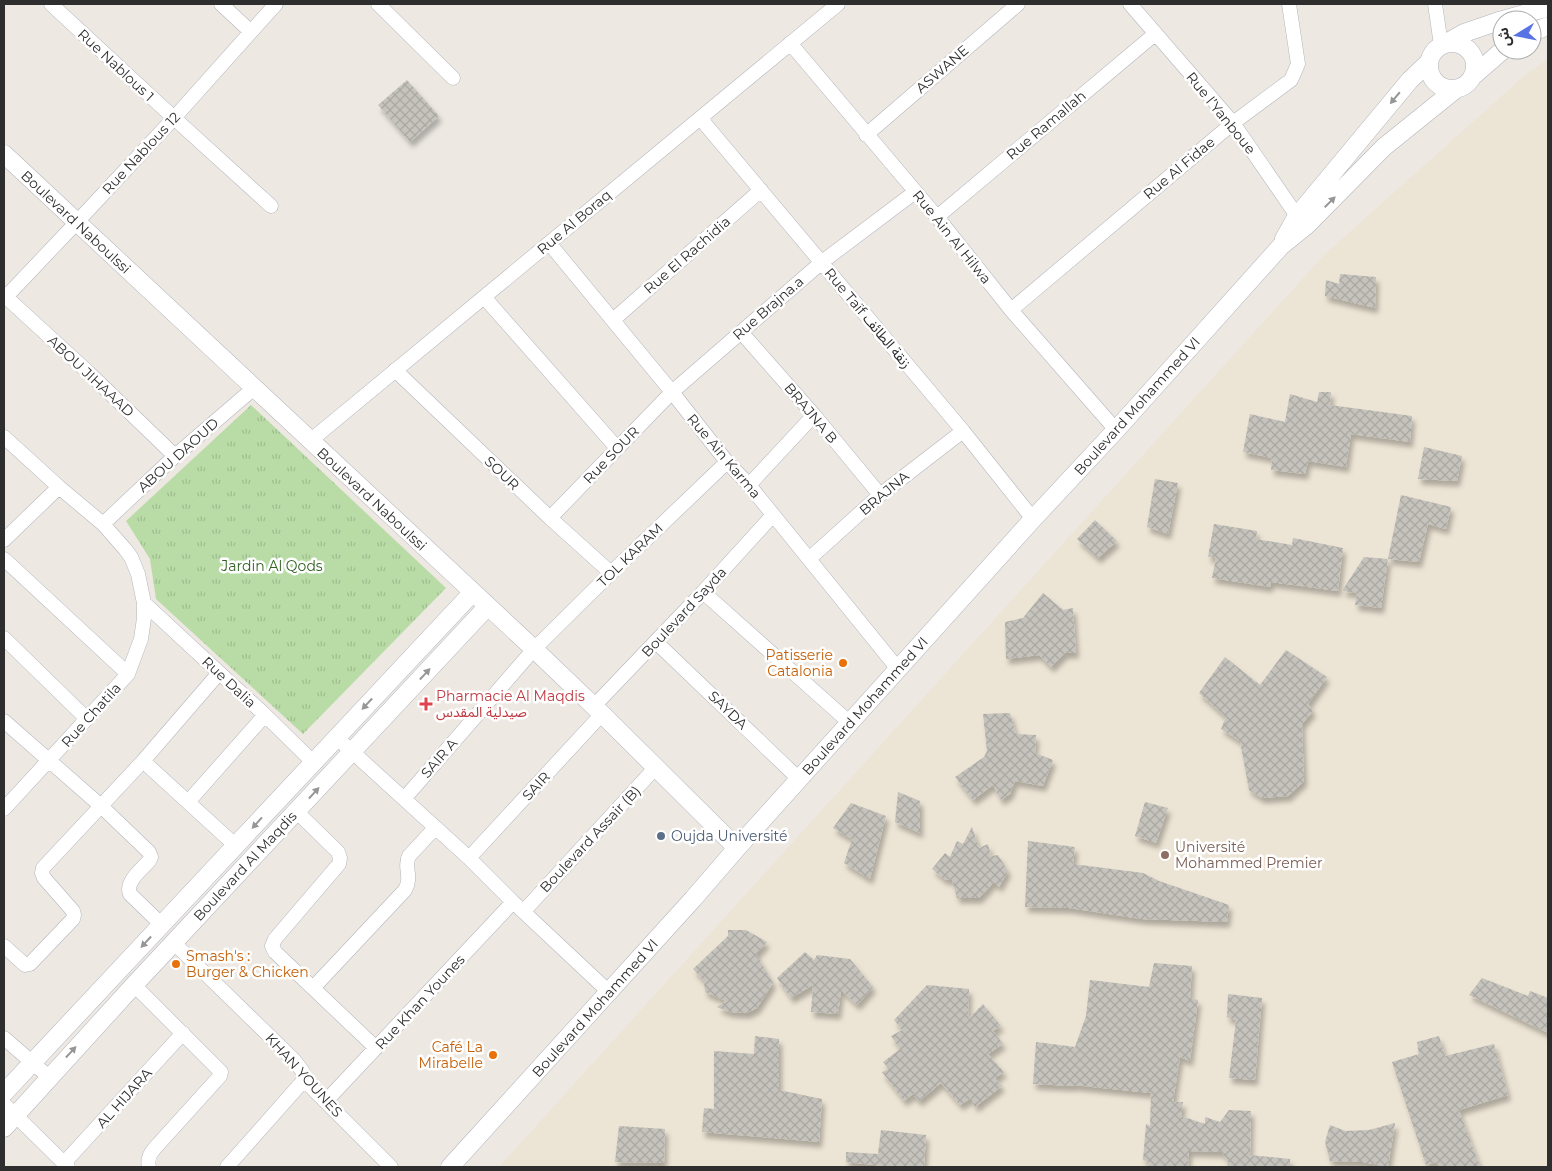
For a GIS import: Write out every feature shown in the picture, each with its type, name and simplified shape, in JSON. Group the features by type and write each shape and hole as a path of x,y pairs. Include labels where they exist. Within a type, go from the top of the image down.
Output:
{"street":[{"name":"Rue Nablous 1","path":"51,4 270,206"},
{"path":"220,4 250,31"},
{"name":"Rue Nablous 12","path":"5,298 174,118 276,4"},
{"path":"378,4 453,78"},
{"name":"Rue Al Boraq","path":"310,441 838,4"},
{"name":"ASWANE","path":"866,135 1018,4"},
{"name":"Rue l’Yanboue","path":"1130,4 1233,122 1302,220"},
{"name":"Rue Al Fidae","path":"1012,310 1233,122 1291,80 1298,64 1298,55 1289,4"},
{"path":"1434,4 1444,44"},
{"path":"1492,23 1464,33 1435,49 1431,55 1429,70 1436,83 1442,87 1456,89 1469,82 1492,60"},
{"name":"Rue Ramallah","path":"937,217 1155,34"},
{"path":"1444,44 1455,42 1462,44 1473,54 1475,62 1473,76"},
{"name":"Rue Ain Al Hilwa","path":"790,43 937,217 1012,310 1116,430"},
{"name":"Boulevard Mohammed VI","path":"450,1167 1281,246 1410,80 1429,62"},
{"name":"Boulevard Mohammed VI","path":"1302,220 1384,147 1456,89"},
{"name":"Rue Taïf زنقة الطائف","path":"700,118 963,431 1034,519"},
{"name":"Boulevard Naboulssi","path":"4,154 534,649 737,848"},
{"name":"Rue El Rachidia","path":"613,320 761,190"},
{"name":"Rue Brajna.a","path":"672,392 822,262 915,192"},
{"name":"Rue Ain Karma","path":"549,243 898,669"},
{"path":"484,297 617,448"},
{"name":"ABOU JIHAAAD","path":"5,298 89,372 175,456"},
{"name":"BRAJNA B","path":"742,332 880,495"},
{"name":"SOUR","path":"395,370 550,518 611,573"},
{"name":"ABOU DAOUD","path":"103,524 175,456 254,388"},
{"name":"Rue SOUR","path":"550,518 672,392"},
{"path":"748,485 814,415"},
{"name":"BRAJNA","path":"809,559 880,495 963,431"},
{"name":"Rue Chatila","path":"4,437 117,538 131,558 138,574 144,603 143,630 128,674 4,808"},
{"name":"TOL KARAM","path":"534,649 727,462"},
{"path":"4,540 59,487"},
{"name":"Boulevard Sayda","path":"598,710 656,642 773,515"},
{"path":"4,559 128,674"},
{"name":"Boulevard Al Maqdis","path":"4,1093 473,592"},
{"path":"703,592 850,723"},
{"name":"Rue Dalia","path":"144,603 313,762"},
{"name":"Boulevard Al Maqdis","path":"8,1116 49,1077 488,606"},
{"path":"4,638 87,719"},
{"name":"SAYDA","path":"656,642 799,779"},
{"name":"SAIR A","path":"404,799 534,649"},
{"path":"4,946 26,965 30,964 73,919 73,911 44,878 43,868 143,761 219,673"},
{"name":"SAIR","path":"469,858 598,710"},
{"path":"188,802 265,715"},
{"path":"4,721 101,806 149,852 151,857 149,861 130,883 128,889 130,894 162,925"},
{"path":"336,737 469,858 609,992"},
{"path":"143,761 236,846"},
{"name":"Boulevard Assair (B)","path":"518,906 656,767"},
{"path":"296,811 338,852 339,864 275,938 272,946 275,952 376,1048"},
{"path":"313,988 405,890 409,882 406,861 436,828"},
{"name":"Rue Khan Younes","path":"326,1101 376,1048 518,906"},
{"name":"KHAN YOUNES","path":"174,942 294,1060 303,1072 304,1080 391,1167"},
{"path":"134,985 221,1072 220,1076 154,1148 149,1156 149,1167"},
{"name":"AL HIJARA","path":"67,1165 183,1033"},
{"path":"4,1038 49,1077"},
{"path":"226,1167 304,1080"},
{"path":"8,1116 67,1165"}],"shaded area":[{"name":"Université Mohammed Premier","path":"1548,59 1548,1167 499,1167 1324,255 1522,78"}],"green space":[{"name":"Jardin Al Qods","path":"251,405 446,588 303,734 156,599 150,559 126,521"}],"building":[{"path":"407,80 439,116 410,142 378,105"},
{"path":"1340,274 1376,277 1375,308 1325,296 1326,280 1339,284"},
{"path":"1319,392 1331,392 1330,405 1412,416 1410,442 1351,434 1346,467 1308,461 1305,474 1271,470 1272,458 1243,452 1250,414 1285,422 1290,394 1317,402"},
{"path":"1424,447 1462,456 1457,481 1418,479"},
{"path":"1155,479 1178,483 1168,534 1147,527"},
{"path":"1401,495 1451,507 1446,529 1428,524 1419,562 1388,559"},
{"path":"1095,520 1117,541 1098,558 1077,539"},
{"path":"1214,524 1257,531 1256,539 1292,545 1293,538 1343,548 1338,591 1271,582 1270,587 1212,578 1216,558 1208,557"},
{"path":"1364,557 1388,559 1381,608 1355,605 1357,593 1342,591"},
{"path":"1043,593 1063,610 1073,608 1076,653 1065,653 1051,667 1039,655 1006,659 1005,622 1023,618"},
{"path":"1286,650 1327,677 1308,704 1313,711 1302,724 1304,781 1288,796 1262,798 1249,790 1240,741 1221,729 1226,717 1199,693 1225,657 1260,685"},
{"path":"1010,713 1016,734 1036,735 1035,753 1053,760 1043,786 1015,781 1010,794 1001,800 993,785 973,800 955,777 984,757 987,751 983,714"},
{"path":"898,792 920,801 920,833 895,822"},
{"path":"1145,802 1168,808 1156,843 1135,836"},
{"path":"851,803 886,816 870,879 844,863 852,839 833,828"},
{"path":"972,827 979,848 988,844 991,856 998,855 1008,871 999,887 994,882 979,898 957,898 952,880 944,879 932,869 945,853 950,857 957,841 963,844"},
{"path":"1028,841 1075,847 1073,864 1143,873 1159,881 1229,905 1227,922 1142,919 1069,908 1025,907"},
{"path":"728,930 746,930 767,942 756,954 773,983 757,1008 747,1013 730,1012 717,1007 726,1001 705,992 704,981 693,969 728,936"},
{"path":"805,952 814,960 817,955 850,959 873,987 857,1005 841,990 838,1014 811,1012 813,985 791,998 777,978"},
{"path":"1154,963 1192,966 1190,998 1198,1000 1190,1061 1180,1057 1173,1102 1183,1102 1181,1116 1205,1124 1205,1117 1220,1122 1229,1110 1251,1111 1250,1155 1290,1159 1290,1167 1227,1167 1228,1162 1222,1152 1189,1151 1188,1167 1148,1167 1149,1162 1143,1160 1146,1124 1150,1126 1151,1093 1073,1085 1033,1084 1036,1042 1075,1047 1086,1016 1090,980 1149,987"},
{"path":"1482,978 1528,996 1530,991 1548,998 1548,1033 1469,995"},
{"path":"927,985 969,989 968,1019 983,1004 1001,1026 993,1031 1003,1044 988,1054 1004,1072 995,1078 1002,1086 975,1107 971,1098 960,1105 941,1083 919,1101 913,1094 904,1101 882,1072 889,1069 883,1062 900,1049 891,1036 902,1030 894,1020"},
{"path":"1228,994 1262,998 1255,1080 1229,1078 1236,1020 1227,1017"},
{"path":"755,1036 779,1039 779,1090 822,1099 819,1142 702,1132 704,1108 714,1109 714,1051 754,1054"},
{"path":"1439,1036 1445,1056 1494,1044 1508,1095 1459,1110 1480,1167 1439,1167 1437,1162 1426,1165 1392,1062 1419,1054 1417,1042"},
{"path":"1395,1123 1388,1167 1363,1162 1330,1161 1325,1142 1330,1125 1345,1131 1369,1130"},
{"path":"619,1126 665,1129 664,1163 615,1162"},
{"path":"881,1130 926,1135 924,1167 894,1167 846,1162 846,1152 878,1154"}],"place":[{"name":"Patisserie Catalonia","path":"843,663"},
{"name":"Pharmacie Al Maqdis صيدلية المقدس","path":"426,704"},
{"name":"Oujda Université","path":"661,836"},
{"name":"Université Mohammed Premier","path":"1165,855"},
{"name":"Smash's : Burger & Chicken","path":"176,964"},
{"name":"Café La Mirabelle","path":"493,1055"}]}
